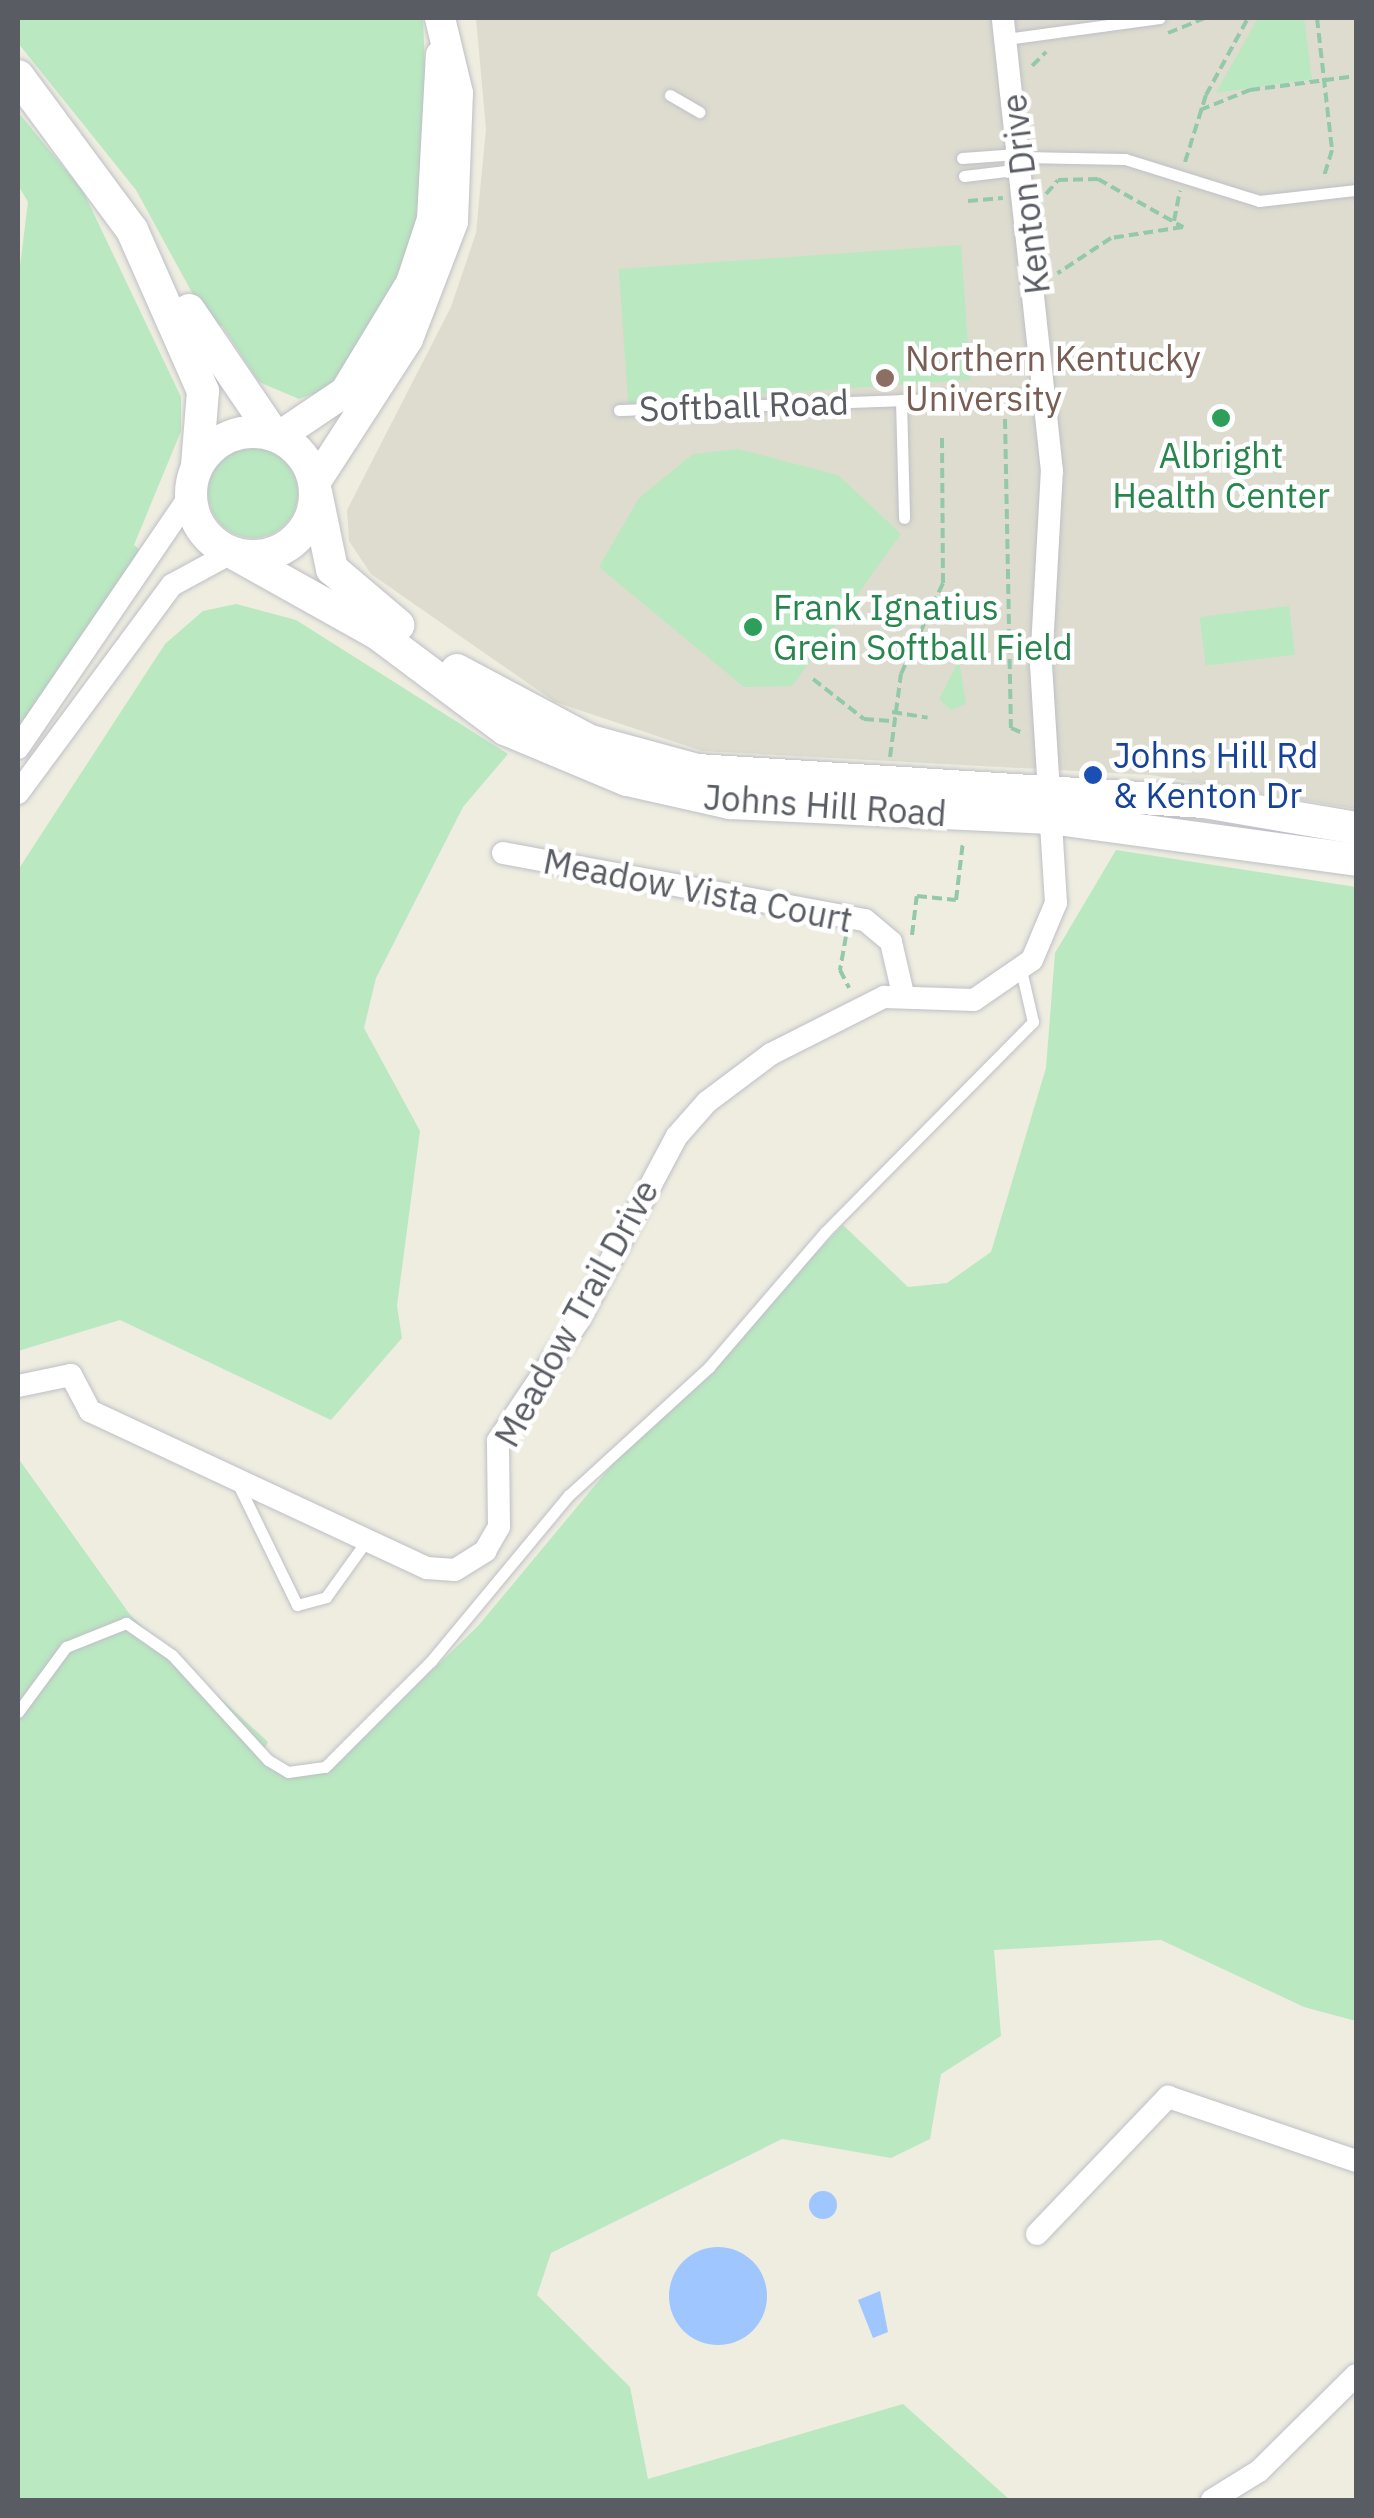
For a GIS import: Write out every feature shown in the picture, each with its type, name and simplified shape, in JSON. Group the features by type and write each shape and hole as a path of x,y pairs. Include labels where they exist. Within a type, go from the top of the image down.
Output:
{"main road":[{"path":"18,76 78,146 132,230 203,391 194,481 203,532 233,553 292,544 316,487 304,457 276,436 233,384 160,256 132,230"},
{"path":"194,481 222,440 276,436"},
{"name":"Johns Hill Road","path":"316,487 326,558 356,595 475,683 590,741 740,777 1356,828"},
{"name":"Johns Hill Road","path":"233,553 378,634 505,729 627,780 769,807 1050,804 1356,860"}],"street":[{"name":"Kenton Drive","path":"1005,28 1049,395 1052,519 1042,666 1050,804"},
{"path":"276,436 345,392 411,283 432,219 442,30"},
{"path":"316,487 408,339 453,222 460,134 442,30"},
{"path":"18,748 194,481"},
{"path":"18,793 172,585 233,553"},
{"name":"Meadow Trail Drive","path":"18,1386 71,1375 90,1411 367,1540 444,1571 486,1550 501,1509 498,1441 579,1320 677,1136 733,1078 866,1006 903,994 974,1000 1021,970 1054,919 1050,804"},
{"name":"Meadow Vista Court","path":"503,854 850,917 891,942 903,994"},
{"path":"1036,2234 1168,2097 1356,2161"},
{"path":"1212,2500 1259,2471 1356,2375"}],"lane":[{"path":"1005,28 1160,18"},
{"path":"670,96 699,112"},
{"path":"962,158 1125,158 1258,200 1321,197 1356,190"},
{"path":"964,176 1022,160"},
{"name":"Softball Road","path":"619,410 1049,395"},
{"path":"901,400 904,518"},
{"path":"18,1712 66,1647 126,1622 172,1655 268,1760 288,1772 325,1768 431,1661 569,1495 709,1367 825,1232 1033,1022 1021,970"},
{"path":"236,1480 297,1604 326,1598 367,1540"}],"path":[{"path":"1155,37 1205,18"},
{"path":"1174,221 1200,110 1248,18"},
{"path":"1317,18 1332,150 1321,197"},
{"path":"1030,74 1051,50"},
{"path":"1200,110 1250,90 1356,76"},
{"path":"1046,194 1058,180 1098,179 1183,227 1111,238 1058,273"},
{"path":"968,201 1012,198"},
{"path":"1005,419 1011,728 1034,733"},
{"path":"890,766 892,712 942,583 942,435"},
{"path":"813,680 864,719 891,722"},
{"path":"892,712 928,718"},
{"path":"891,942 911,939 917,896 956,900 963,836"},
{"path":"850,917 840,970 866,1006"}],"shaded area":[{"name":"Northern Kentucky University","path":"476,18 1356,18 1356,809 1151,775 702,751 555,702 371,574 349,541 347,510 451,307 476,233 486,129"}],"green space":[{"path":"18,18 423,18 429,171 415,242 382,327 339,385 299,399 259,382 222,326 207,320 136,190 18,43"},
{"path":"1258,18 1304,18 1312,79 1216,93"},
{"path":"18,112 83,191 181,397 181,431 134,545 141,551 18,736 18,282 28,202 18,185"},
{"path":"961,245 970,380 628,404 619,269"},
{"path":"253,448 285,461 298,493 285,525 253,538 221,525 208,493 221,461"},
{"name":"Frank Ignatius Grein Softball Field","path":"738,449 838,475 901,534 792,686 744,687 599,567 639,498 693,454"},
{"path":"236,604 296,620 508,754 463,807 376,978 364,1028 420,1131 397,1306 402,1338 331,1420 120,1320 18,1351 18,870 165,644 203,611"},
{"path":"1289,606 1295,655 1206,666 1200,617"},
{"path":"959,660 966,704 951,710 939,699"},
{"path":"1116,850 1356,887 1356,2021 1304,2007 1161,1940 994,1950 1001,2036 941,2074 930,2139 891,2158 782,2139 551,2253 537,2295 630,2387 648,2479 903,2404 1010,2500 18,2500 18,1458 131,1616 268,1742 259,1759 282,1773 329,1770 478,1626 631,1442 843,1225 908,1287 947,1283 991,1252 1046,1068 1055,953"}],"water":[{"path":"823,2191 833,2195 837,2205 833,2215 823,2219 813,2215 809,2205 813,2195"},
{"path":"718,2247 737,2251 753,2261 763,2277 767,2296 763,2315 753,2331 737,2341 718,2345 699,2341 683,2331 673,2315 669,2296 673,2277 683,2261 699,2251"},
{"path":"880,2291 888,2332 873,2338 858,2300"}],"place":[{"name":"Northern Kentucky University","path":"885,378"},
{"name":"Albright Health Center","path":"1221,418"},
{"name":"Frank Ignatius Grein Softball Field","path":"753,627"},
{"name":"Johns Hill Rd & Kenton Dr","path":"1093,775"}]}
